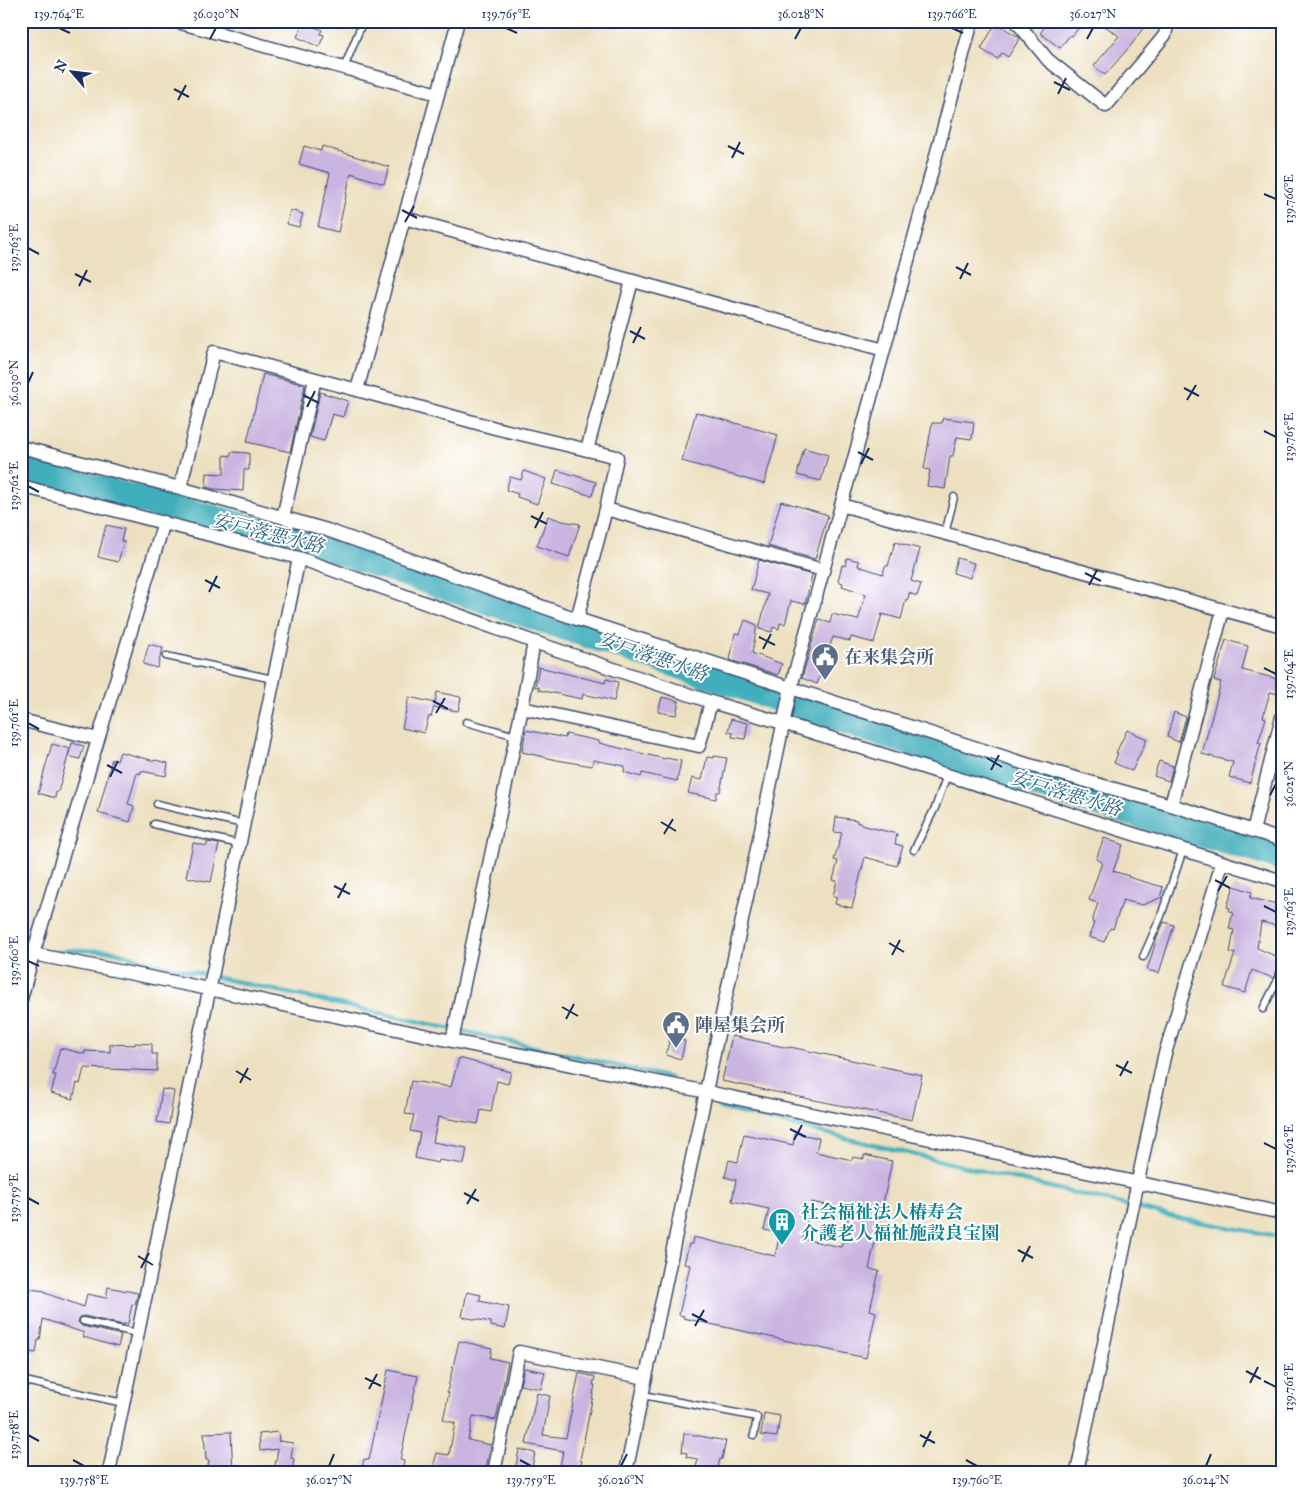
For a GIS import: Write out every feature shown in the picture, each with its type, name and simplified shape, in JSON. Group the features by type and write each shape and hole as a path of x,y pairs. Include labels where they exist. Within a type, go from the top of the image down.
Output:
{"street":[{"path":"174,21 438,94"},
{"path":"358,390 458,21"},
{"path":"626,1472 790,690 972,21"},
{"path":"1016,21 1048,60 1106,106 1164,35 1168,21"},
{"path":"404,218 884,350"},
{"path":"588,450 632,281"},
{"path":"180,488 214,352 495,428 616,457 606,509 578,619"},
{"path":"283,517 316,379"},
{"path":"21,447 180,488 327,530 578,619 790,690 1026,764 1171,805 1282,840"},
{"path":"21,486 299,558 534,642 711,702 784,719 947,775 1282,881"},
{"path":"841,505 1282,626"},
{"path":"606,509 823,570"},
{"path":"21,999 164,522"},
{"path":"108,1472 299,558"},
{"path":"1171,805 1223,610"},
{"path":"452,1041 522,708 534,642"},
{"path":"522,708 700,746 711,702"},
{"path":"1253,831 1282,717"},
{"path":"21,720 98,739"},
{"path":"1077,1472 1164,1056 1222,863"},
{"path":"33,954 1282,1212"},
{"path":"494,1472 519,1352 646,1378"}],"lane":[{"path":"344,68 363,21"},
{"path":"945,534 954,497"},
{"path":"166,656 273,679"},
{"path":"466,722 516,736"},
{"path":"914,850 936,808 947,775"},
{"path":"157,804 243,824"},
{"path":"154,824 239,844"},
{"path":"1142,957 1160,916 1183,850"},
{"path":"1264,1009 1282,972"},
{"path":"83,1321 137,1333"},
{"path":"25,1381 123,1403"},
{"path":"642,1395 756,1416 754,1436"}],"building":[{"path":"1049,21 1084,21 1060,48 1040,33"},
{"path":"1098,21 1132,21 1143,28 1132,44 1105,75 1094,66 1119,36"},
{"path":"304,22 322,30 320,34 324,35 319,47 297,37"},
{"path":"996,23 1020,38 1008,57 1002,53 998,59 981,49"},
{"path":"304,146 321,151 322,146 389,167 384,184 351,173 338,232 318,227 330,173 299,164"},
{"path":"290,210 303,214 299,227 287,224"},
{"path":"263,374 305,385 290,452 247,442"},
{"path":"320,392 348,401 343,417 332,414 324,441 310,437"},
{"path":"696,412 778,435 764,484 682,461"},
{"path":"943,418 974,422 972,439 957,437 953,456 950,456 945,489 927,486 930,470 924,469 932,423 942,423"},
{"path":"804,448 828,455 821,481 797,475"},
{"path":"231,452 249,453 249,470 244,470 243,491 206,487 207,473 224,474 224,455 231,456"},
{"path":"557,470 596,482 592,496 553,484"},
{"path":"524,471 546,479 537,504 517,497 518,494 506,490 510,477 521,480"},
{"path":"781,501 828,515 815,559 768,546"},
{"path":"548,516 580,524 569,557 537,546"},
{"path":"106,525 124,529 121,541 124,542 118,562 98,557"},
{"path":"895,542 920,549 911,581 921,584 917,596 909,593 901,619 882,614 874,643 851,637 850,641 833,637 817,684 802,678 819,619 830,623 832,614 858,620 866,594 842,586 843,583 838,581 842,565 845,566 847,558 859,561 858,566 883,574 885,566 888,566"},
{"path":"957,558 974,563 970,578 953,573"},
{"path":"759,560 812,575 805,604 791,601 785,624 780,623 779,629 773,627 772,632 759,629 768,594 751,590"},
{"path":"745,620 757,625 752,653 782,664 778,675 730,660 735,633 740,634"},
{"path":"1226,640 1248,646 1242,670 1282,680 1278,694 1270,692 1263,717 1266,718 1258,743 1261,743 1250,783 1229,777 1233,762 1202,754 1221,682 1214,680"},
{"path":"149,644 163,648 157,668 143,664"},
{"path":"539,667 605,683 606,679 618,682 614,701 583,694 582,699 539,690 539,687 535,687"},
{"path":"437,692 460,697 458,711 434,707 424,733 402,728 409,697 435,703"},
{"path":"662,697 679,701 676,715 658,712"},
{"path":"1174,712 1186,717 1179,742 1167,737"},
{"path":"731,719 748,723 745,739 732,737 733,733 728,732"},
{"path":"526,730 565,738 566,734 665,759 681,761 677,781 642,773 641,777 624,772 625,766 593,760 592,766 522,752"},
{"path":"1127,730 1147,739 1132,771 1114,763 1118,753 1116,753"},
{"path":"72,743 84,746 80,759 68,756"},
{"path":"52,744 70,749 55,798 38,793"},
{"path":"120,752 168,763 166,776 141,771 140,774 137,773 128,804 134,806 130,822 98,813 112,759 117,761"},
{"path":"714,756 727,758 720,792 717,792 716,799 688,793 692,778 702,780 707,757 714,758"},
{"path":"1159,761 1173,766 1169,781 1154,776"},
{"path":"836,817 857,820 857,823 861,823 861,825 897,834 895,844 903,846 897,866 865,857 852,908 835,904 837,897 833,896 837,881 833,880 838,861 834,860 842,833 834,832"},
{"path":"1104,838 1123,845 1113,871 1163,887 1160,898 1142,905 1123,900 1113,929 1110,928 1104,942 1089,937 1098,903 1089,900 1102,862 1096,859"},
{"path":"207,842 219,844 211,882 186,877 193,843 207,846"},
{"path":"1234,886 1252,892 1250,898 1282,905 1282,927 1261,922 1257,948 1282,959 1278,969 1273,978 1252,970 1245,993 1224,987 1235,953 1230,953 1234,930 1229,929 1233,912 1229,911 1230,908 1227,907"},
{"path":"1164,922 1174,925 1159,973 1147,970"},
{"path":"732,1036 922,1075 912,1120 722,1081"},
{"path":"670,1037 685,1041 681,1059 666,1055"},
{"path":"135,1043 152,1044 152,1054 157,1054 157,1071 84,1068 80,1084 77,1083 73,1099 51,1093 56,1075 53,1075 60,1048 85,1054 85,1051 110,1052 110,1044 135,1045"},
{"path":"459,1058 511,1072 508,1084 497,1081 491,1112 481,1110 478,1124 438,1117 433,1142 467,1148 464,1164 439,1160 438,1163 415,1158 420,1133 410,1131 414,1115 405,1114 411,1081 451,1087"},
{"path":"162,1089 174,1091 169,1124 157,1122"},
{"name":"社会福祉法人椿寿会 介護老人福祉施設良宝園","path":"795,1133 819,1138 816,1152 852,1160 853,1157 864,1159 864,1155 892,1161 869,1269 879,1271 870,1310 876,1312 866,1358 683,1318 684,1316 679,1315 690,1265 684,1264 689,1244 692,1244 693,1237 775,1256 780,1233 764,1230 769,1209 732,1201 736,1180 725,1177 729,1160 738,1162 744,1134 793,1145","holes":["811,1202 837,1207 836,1214 848,1217 841,1247 803,1239"]},
{"path":"108,1287 138,1293 135,1305 132,1304 128,1324 123,1325 84,1316 80,1317 78,1322 82,1326 121,1335 118,1347 83,1337 84,1333 43,1319 36,1353 21,1351 22,1288 45,1291 45,1293 84,1307 87,1294 106,1298"},
{"path":"467,1292 481,1295 479,1301 509,1307 505,1329 491,1326 491,1322 462,1317"},
{"path":"459,1341 492,1348 490,1358 508,1362 496,1420 473,1416 468,1440 491,1445 485,1472 437,1472 438,1468 433,1467 437,1453 449,1455 455,1423 443,1420 449,1393 447,1392"},
{"path":"524,1368 545,1372 541,1389 520,1385"},
{"path":"388,1370 418,1376 400,1460 404,1461 402,1472 361,1472 364,1459 369,1460"},
{"path":"579,1373 595,1377 580,1460 582,1461 579,1472 559,1472 563,1451 526,1444 537,1393 550,1396 543,1435 566,1438"},
{"path":"764,1413 780,1416 777,1437 761,1435"},
{"path":"231,1432 233,1472 207,1472 209,1460 206,1460 204,1433"},
{"path":"278,1432 279,1442 293,1443 291,1458 294,1459 292,1472 274,1472 278,1449 260,1451 259,1434"},
{"path":"684,1433 726,1441 717,1472 695,1472 698,1459 686,1457 687,1453 682,1452"},
{"path":"519,1449 535,1453 531,1472 515,1472"}],"waterway":[{"name":"安戸落悪水路","path":"21,469 346,553 1019,779 1282,857"},
{"path":"52,953 73,950 112,951 156,964 670,1078"},
{"path":"21,951 32,952"},
{"path":"707,1096 720,1108 1183,1219 1282,1237"}],"place":[{"name":"在来集会所","path":"825,681"},
{"name":"陣屋集会所","path":"676,1049"},
{"name":"社会福祉法人椿寿会 介護老人福祉施設良宝園","path":"782,1246"}]}
